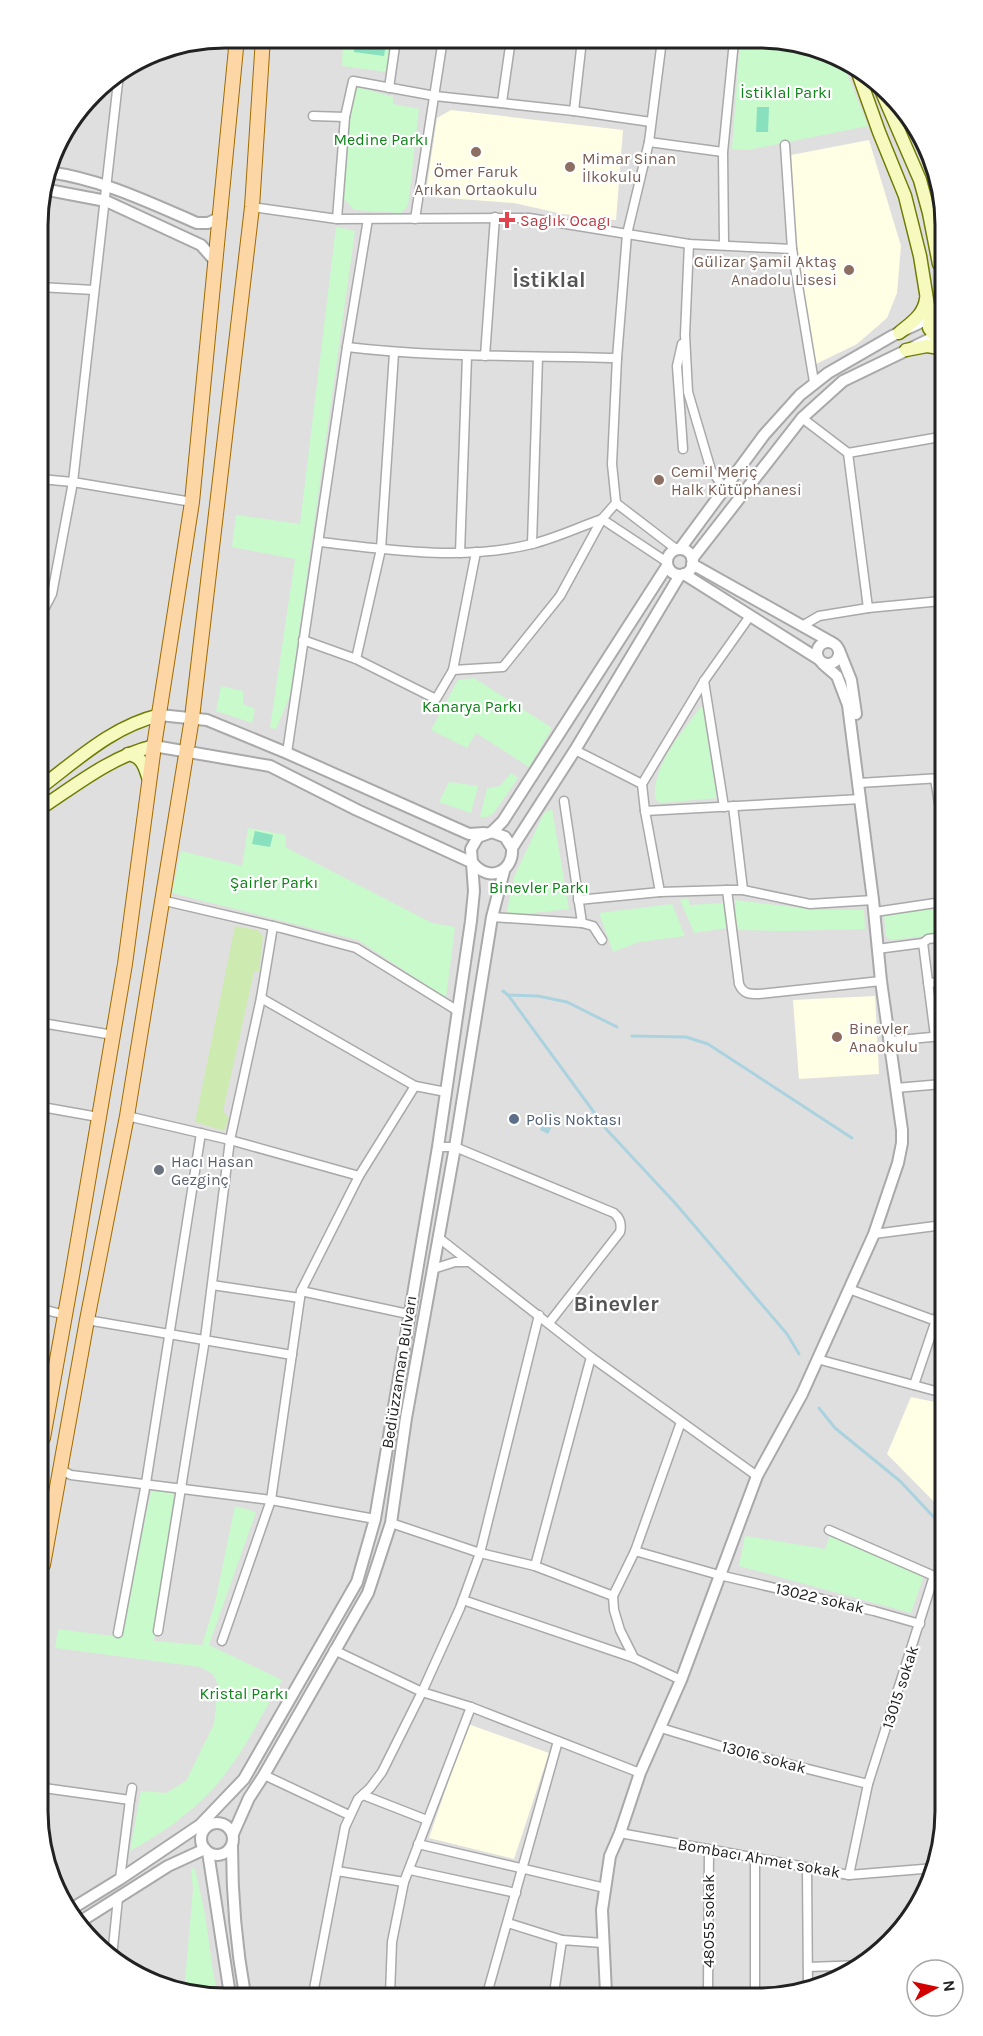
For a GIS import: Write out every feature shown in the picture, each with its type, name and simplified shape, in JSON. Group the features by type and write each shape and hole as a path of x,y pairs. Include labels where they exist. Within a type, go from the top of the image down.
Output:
{"main road":[{"path":"48,1410 125,964 149,780 192,502 236,48"},
{"path":"48,1539 87,1320 127,1116 192,718 252,207 262,48"},
{"path":"861,82 905,196 920,256 926,294 925,307 918,318 899,333"},
{"path":"889,106 920,180 935,244"},
{"path":"926,294 935,314 929,328 935,337"},
{"path":"906,350 935,343"},
{"path":"136,722 163,692"},
{"path":"48,782 99,743 136,722 160,715"},
{"path":"48,803 102,768 128,754 154,746"},
{"path":"128,754 135,755 143,762 149,780"}],"street":[{"path":"389,88 395,48"},
{"path":"415,219 443,48"},
{"path":"502,102 511,48"},
{"path":"574,111 581,48"},
{"path":"453,670 503,667 560,596 602,519 616,503 612,464 617,358 627,234 649,142 661,48"},
{"path":"724,244 723,152 733,48"},
{"path":"337,219 345,117 353,81 435,96 502,102 651,122"},
{"path":"48,602 52,594 73,482 118,85"},
{"path":"313,116 345,117"},
{"path":"649,142 723,152"},
{"path":"785,145 792,249 814,382"},
{"path":"56,173 78,176 108,186 196,223 208,223 221,217"},
{"path":"52,191 106,201 201,245 216,261"},
{"path":"252,207 337,219 495,217 563,222 689,244 792,249"},
{"path":"485,356 495,217"},
{"path":"287,753 368,219"},
{"path":"689,244 685,334 688,392 711,470 725,489"},
{"path":"48,287 94,290"},
{"path":"473,864 471,849 473,843 503,821 667,564 669,554 678,549 764,435 814,382 935,314"},
{"path":"683,449 676,366 685,334"},
{"path":"347,348 394,353 467,356 617,358"},
{"path":"154,746 270,766 357,810 473,864 484,873 504,871 511,861 512,848 575,750 682,574 688,571 692,562 802,417 843,381 906,350"},
{"path":"356,659 381,549 394,353"},
{"path":"460,553 467,356"},
{"path":"532,544 538,357"},
{"path":"802,417 848,453 868,608"},
{"path":"848,453 935,438"},
{"path":"48,480 192,502"},
{"path":"616,503 678,549 688,552 692,562 835,646 852,680 858,736 856,768"},
{"path":"320,542 381,549 476,552 532,544 602,519"},
{"path":"602,519 667,564 672,572 682,574 750,616 820,661 837,676 848,705 859,783 875,912 877,949 902,1143 898,1163 873,1234 792,1414 757,1476 681,1680 640,1773 621,1833 610,1856 602,1910 606,1988"},
{"path":"303,640 356,659 436,699 453,670 476,552"},
{"path":"802,626 819,616 868,608 935,601"},
{"path":"660,892 642,784 704,681 750,616"},
{"path":"820,644 835,646 837,661 830,665 820,661 816,651 820,644"},
{"path":"704,681 743,890"},
{"path":"160,715 207,720 469,834 488,833 505,837 512,848"},
{"path":"575,750 642,784"},
{"path":"859,783 935,778"},
{"path":"645,812 861,799"},
{"path":"564,801 582,923"},
{"name":"Bediüzzaman Bulvarı","path":"76,1906 193,1829 211,1814 244,1779 348,1598 363,1567 375,1519 438,1147 472,911 473,864"},
{"name":"Bediüzzaman Bulvarı","path":"244,1988 233,1905 232,1840 249,1798 371,1587 391,1523 406,1418 455,1147 492,918 504,871"},
{"path":"726,890 739,984 743,991 759,994 881,981"},
{"path":"578,900 660,892 743,890 810,904 873,900"},
{"path":"161,900 356,948 458,1011"},
{"path":"875,912 935,903"},
{"path":"492,918 582,923 593,926 602,939"},
{"path":"158,1631 205,1339 230,1140 261,998 273,926"},
{"path":"877,949 923,944 928,939 935,938"},
{"path":"923,944 935,1020"},
{"path":"928,983 935,982"},
{"path":"261,998 415,1086 446,1092"},
{"path":"48,1024 112,1035"},
{"path":"889,1041 935,1036"},
{"path":"896,1088 935,1085"},
{"path":"222,1641 271,1500 301,1295 359,1176 415,1086"},
{"path":"48,1108 98,1117"},
{"path":"127,1116 201,1132 359,1176"},
{"path":"118,1633 147,1483 201,1132"},
{"path":"438,1147 455,1147 614,1213 618,1217 620,1232 549,1323"},
{"path":"873,1234 935,1227"},
{"path":"439,1238 591,1357 757,1476"},
{"path":"433,1269 455,1262 468,1262"},
{"path":"212,1285 301,1295 408,1314"},
{"path":"849,1289 935,1321"},
{"path":"48,1311 65,1315"},
{"path":"314,1988 340,1847 349,1815 358,1799 382,1772 422,1692 463,1599 480,1553 539,1315"},
{"path":"87,1320 292,1355"},
{"path":"914,1386 935,1324"},
{"path":"535,1566 591,1357"},
{"path":"817,1359 935,1392"},
{"path":"634,1659 620,1630 614,1610 613,1596 635,1551 681,1422"},
{"path":"61,1470 71,1475 271,1500 375,1519"},
{"path":"391,1523 480,1553 535,1566 613,1596"},
{"name":"13015 sokak","path":"829,1530 934,1575 868,1784 849,1875"},
{"name":"13022 sokak","path":"635,1551 719,1575 920,1624"},
{"path":"463,1599 634,1659 681,1680"},
{"path":"334,1650 422,1692 471,1707 640,1773"},
{"path":"390,1988 392,1942 404,1882 471,1707"},
{"name":"13016 sokak","path":"661,1728 740,1752 868,1784"},
{"path":"489,1988 558,1741"},
{"path":"264,1775 349,1815"},
{"path":"120,1879 132,1788"},
{"path":"48,1789 130,1800"},
{"path":"363,1795 427,1820"},
{"path":"211,1814 201,1835 207,1850 229,1988"},
{"path":"206,1827 219,1822 228,1826 232,1840 223,1854 216,1855 207,1850"},
{"name":"Bombacı Ahmet sokak","path":"621,1833 849,1875 925,1869"},
{"path":"418,1844 605,1888"},
{"name":"48055 sokak","path":"708,1988 709,1849"},
{"path":"85,1919 168,1866 207,1850"},
{"path":"755,1857 755,1988"},
{"path":"807,1868 808,1980"},
{"path":"410,1870 516,1893"},
{"path":"337,1871 404,1882"},
{"path":"113,1947 118,1898"},
{"path":"508,1923 562,1940 603,1942"},
{"path":"555,1988 562,1940"},
{"path":"808,1967 842,1966"}],"shaded area":[{"path":"225,48 769,48 792,51 836,66 875,92 905,127 917,147 929,179 935,225 935,1822 929,1857 921,1878 898,1919 875,1944 856,1958 804,1982 758,1988 214,1988 191,1985 137,1964 100,1936 72,1899 54,1857 48,1811 48,214 54,179 66,147 92,108 108,92 147,66 168,57"},
{"path":"451,110 623,130 616,220 563,214 514,203 433,197 427,185 437,118"},
{"name":"Gülizar Şamil Aktaş Anadolu Lisesi","path":"869,140 901,246 897,293 887,318 857,344 812,366 791,221 791,155"},
{"name":"Binevler Anaokulu","path":"875,996 879,1074 799,1079 793,1000"},
{"path":"911,1397 935,1402 935,1503 887,1454"},
{"path":"468,1724 549,1753 514,1859 429,1838"}],"green space":[{"path":"343,48 391,48 387,72 342,66"},
{"path":"354,48 385,48 384,56 354,52"},
{"name":"İstiklal Parkı","path":"739,48 792,51 815,57 847,72 868,126 748,150 732,149"},
{"name":"Medine Parkı","path":"355,86 393,97 393,104 419,109 408,206 401,213 354,210 342,197"},
{"path":"757,107 769,107 768,132 756,132"},
{"path":"336,227 355,231 290,696 276,729 270,728 295,559 232,547 236,515 300,524"},
{"name":"Kanarya Parkı","path":"474,678 552,728 529,767 476,733 467,748 431,730 458,680"},
{"path":"221,686 243,691 243,704 255,709 252,723 216,711"},
{"path":"702,705 717,798 660,803 655,799 658,773 670,749"},
{"path":"511,773 518,778 493,814 480,817 487,788 500,786"},
{"path":"449,782 478,786 471,813 439,802"},
{"name":"Binevler Parkı","path":"552,809 569,909 506,916 514,877 544,813"},
{"name":"Şairler Parkı","path":"248,828 286,835 285,847 432,923 455,927 446,998 358,940 172,893 181,851 242,866"},
{"path":"255,831 273,835 270,847 252,844"},
{"path":"688,898 690,905 723,903 727,928 694,933 680,900"},
{"path":"735,900 817,910 864,910 865,929 737,930"},
{"path":"672,904 685,936 639,942 613,952 599,913"},
{"path":"935,909 935,935 890,940 886,936 884,914"},
{"path":"235,926 258,930 263,936 259,971 254,972 223,1111 229,1118 224,1131 195,1122"},
{"name":"Kristal Parkı","path":"152,1487 175,1491 154,1641 202,1645 215,1603 235,1506 256,1512 209,1645 282,1680 247,1741 217,1784 179,1820 130,1851 141,1791 166,1793 186,1781 214,1724 218,1685 213,1674 200,1667 55,1648 58,1629 120,1637"},
{"path":"831,1533 926,1570 911,1613 739,1566 745,1536 825,1549"},
{"path":"191,1868 195,1869 205,1914 216,1988 183,1983 193,1890"}],"water":[{"path":"545,1111 554,1112 554,1123 548,1134 540,1130 544,1122 541,1118"}],"waterway":[{"path":"503,991 607,1130 675,1203 787,1334 799,1354"},
{"path":"508,995 538,996 567,1002 617,1027"},
{"path":"632,1036 686,1037 708,1044 852,1138"},
{"path":"819,1408 835,1428 900,1481 935,1518"}],"place":[{"name":"Ömer Faruk Arıkan Ortaokulu","path":"476,152"},
{"name":"Mimar Sinan İlkokulu","path":"570,167"},
{"name":"Saglık Ocagı","path":"507,220"},
{"name":"Gülizar Şamil Aktaş Anadolu Lisesi","path":"849,270"},
{"name":"Cemil Meriç Halk Kütüphanesi","path":"659,480"},
{"name":"Binevler Anaokulu","path":"837,1037"},
{"name":"Polis Noktası","path":"514,1119"},
{"name":"Hacı Hasan Gezginç","path":"159,1170"}],"district":[{"name":"İstiklal","path":"549,280"},
{"name":"Binevler","path":"616,1304"}]}
